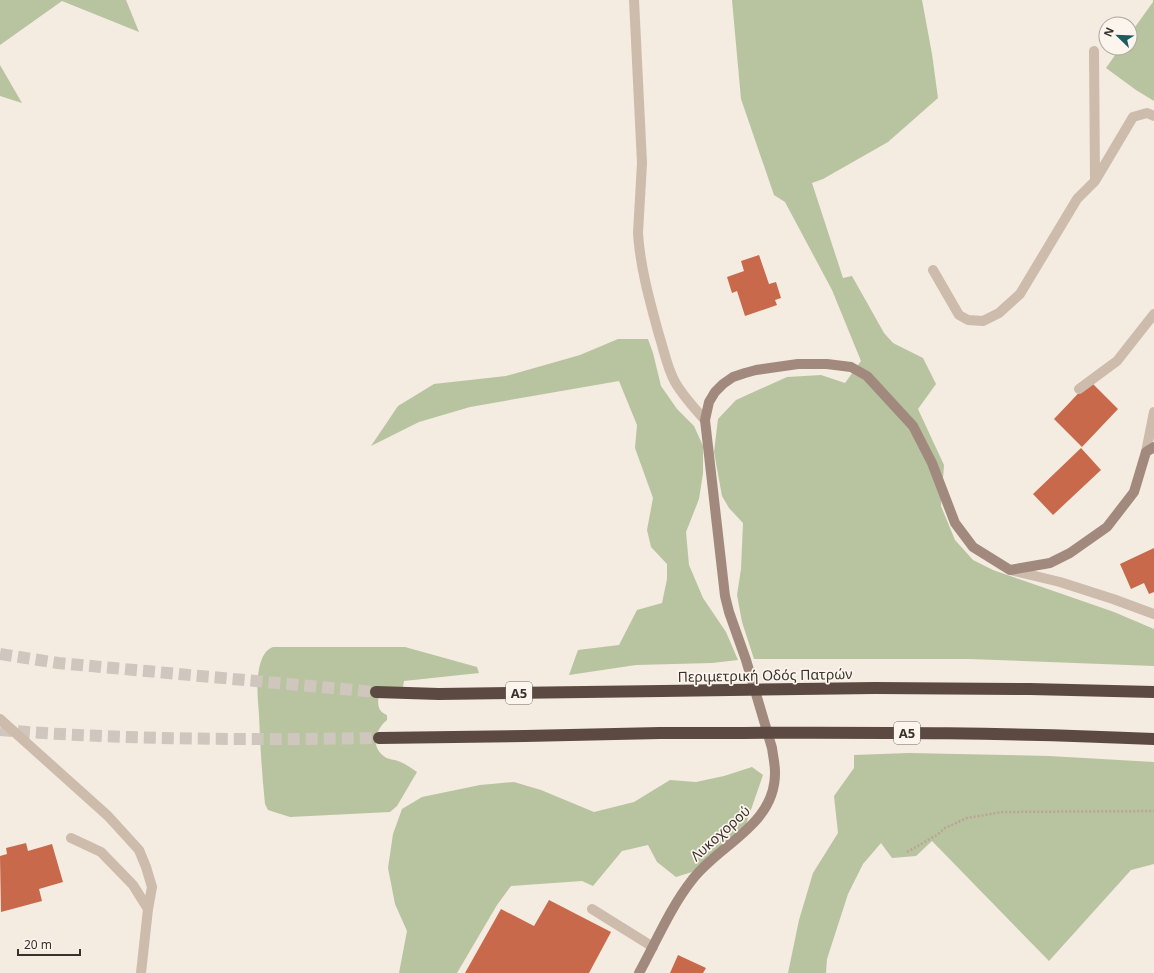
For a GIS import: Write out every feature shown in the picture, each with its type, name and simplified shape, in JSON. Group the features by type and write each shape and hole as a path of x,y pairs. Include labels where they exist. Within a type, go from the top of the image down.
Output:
{"highway":[{"name":"Περιμετρική Οδός Πατρών","path":"376,692 486,694 875,688 1007,688 1154,692"},
{"name":"Α5","path":"379,738 660,733 892,732 1093,736 1154,739"}],"street":[{"path":"634,0 642,163 638,244 649,296 667,364 674,381 692,406 705,420"},
{"path":"1094,51 1095,181"},
{"path":"933,270 959,315 968,320 983,322 999,313 1020,294 1077,199 1095,181 1133,117 1146,113 1154,116"},
{"path":"1079,390 1117,361 1154,314"},
{"path":"705,420 709,402 715,392 733,377 756,370 798,364 827,364 851,367 867,376 914,426 932,463 955,523 973,547 1010,570 1060,582 1154,614"},
{"path":"1010,570 1050,562 1070,553 1107,527 1134,492 1150,450 1154,412"},
{"name":"Λυκοχορού","path":"639,973 678,901 696,875 707,862 749,829 759,818 770,798 776,772 772,748 725,596 705,420"},
{"path":"0,719 108,816 139,850 152,887 141,973"},
{"path":"71,838 101,852 133,885 148,909"},
{"path":"592,909 653,947"}],"path":[{"path":"907,852 937,835 945,828 967,818 1002,812 1154,811"}],"green space":[{"path":"0,0 126,0 139,32 62,1 0,45"},
{"path":"732,0 922,0 938,98 888,142 823,179 812,183 843,278 852,276 884,333 893,343 923,358 936,384 918,409 944,465 941,506 955,540 973,560 993,570 1114,612 1154,629 1154,666 969,659 754,659 742,622 737,595 741,569 743,523 729,508 722,496 714,452 718,419 736,400 787,377 821,375 845,383 861,361 832,290 785,202 774,195 741,99"},
{"path":"1154,0 1154,101 1106,68 1114,56 1138,56 1138,23"},
{"path":"0,65 22,103 0,96"},
{"path":"618,339 648,339 661,386 677,409 694,426 703,446 703,473 699,499 686,532 689,565 703,598 726,632 738,660 712,663 636,665 569,675 578,650 619,645 637,610 662,603 667,579 667,564 651,547 647,530 653,498 635,448 637,425 619,381 470,407 419,422 371,446 398,406 434,384 506,376 580,355"},
{"path":"273,647 405,647 477,667 479,673 404,681 403,687 379,695 379,707 384,714 387,715 387,720 377,733 377,748 380,753 387,758 396,760 417,772 397,806 390,812 290,817 268,810 265,804 258,680 259,669 263,656 267,650"},
{"path":"909,753 1049,756 1154,762 1154,864 1131,870 1049,961 932,841 916,856 892,858 881,843 863,864 848,894 827,959 826,973 788,973 799,920 813,873 838,833 834,796 854,768 854,755"},
{"path":"752,767 763,775 745,827 692,872 676,877 657,862 648,845 622,851 593,886 582,881 511,886 497,905 457,973 399,973 407,931 395,904 388,868 393,834 402,809 422,797 480,785 514,782 541,790 594,812 634,802 670,780 696,782 724,776"}],"building":[{"path":"759,255 769,284 776,282 781,298 775,300 777,305 745,316 737,291 732,293 727,277 744,271 741,261"},
{"path":"1090,381 1118,409 1082,447 1054,419"},
{"path":"1081,448 1101,470 1053,515 1033,494"},
{"path":"1154,548 1154,592 1149,594 1144,583 1131,589 1120,564"},
{"path":"26,843 28,851 52,844 63,882 39,889 42,901 1,912 0,856 7,854 6,848"},
{"path":"549,900 611,932 589,973 465,973 501,909 534,926"},
{"path":"678,955 706,968 703,973 670,973"}],"tunnel":[{"path":"0,654 58,663 376,692"},
{"path":"0,730 95,736 142,737 284,739 379,738"}]}
